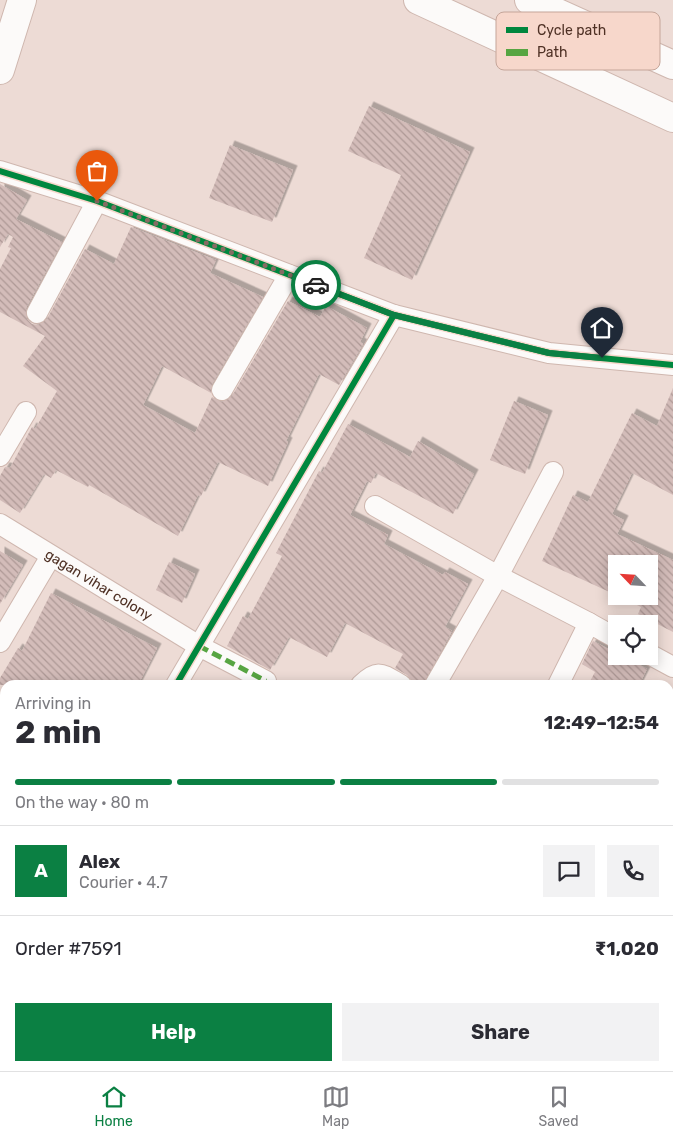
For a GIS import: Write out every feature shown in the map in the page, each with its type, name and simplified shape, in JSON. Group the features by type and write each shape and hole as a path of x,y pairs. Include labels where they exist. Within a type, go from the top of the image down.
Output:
{"street":[{"path":"0,70 22,0"},
{"path":"529,0 556,12"},
{"path":"431,3 496,34"},
{"path":"660,59 673,65"},
{"path":"572,70 673,118"},
{"path":"0,171 97,201 394,315 549,353 673,365"},
{"path":"37,313 97,201"},
{"path":"222,390 289,275"},
{"path":"179,680 394,315"},
{"path":"0,456 26,412"},
{"path":"437,680 498,576 553,472"},
{"path":"375,506 498,576 608,634"},
{"name":"gagan vihar colony","path":"0,524 199,646 264,680"},
{"path":"0,642 51,556"},
{"path":"561,680 589,624"},
{"path":"658,659 673,667"},
{"path":"366,680 372,674 380,673 392,680"}],"building":[{"path":"369,106 470,152 412,280 364,258 401,175 348,151"},
{"path":"230,145 293,170 272,222 209,198"},
{"path":"0,184 27,200 16,219 62,242 26,308 27,319 32,324 38,325 47,319 85,249 114,264 131,227 216,260 210,273 263,297 212,384 211,393 162,366 143,405 195,433 212,397 222,402 232,396 288,301 320,317 326,306 367,328 360,342 363,344 339,385 319,374 286,441 288,442 268,486 218,462 201,496 198,495 178,536 89,485 88,487 56,470 51,478 44,474 20,513 0,500 0,476 5,467 10,468 32,427 35,429 57,391 23,366 45,336 0,312 0,269 11,248 8,247 13,237 8,234 0,247"},
{"path":"673,388 673,495 632,473 612,514 624,520 617,534 673,560 673,632 658,624 658,615 638,614 641,607 637,605 658,605 658,555 608,555 608,591 542,561 573,495 588,502 632,413 657,426"},
{"path":"514,401 548,415 525,474 490,460"},
{"path":"348,424 410,457 418,441 474,474 453,514 376,473 371,483 367,481 350,515 388,535 384,544 443,575 445,572 468,584 445,627 452,631 426,680 411,680 407,675 395,668 403,654 345,623 327,657 289,637 270,670 227,646 243,616 248,619 282,556 276,553 319,471 322,473"},
{"path":"0,551 23,565 0,604"},
{"path":"169,562 195,574 182,603 156,590"},
{"path":"51,593 157,648 141,680 0,680 18,648 22,651"},
{"path":"593,641 608,649 608,665 640,665 647,669 642,680 591,680 595,672 582,664"}],"marked path":[{"path":"199,646 264,680"}],"cycle path":[{"path":"0,171 97,201 394,315 549,353 673,365"},
{"path":"179,680 394,315"}],"way so far":[{"path":"97,201 316,285"}],"route":[{"path":"316,285 394,315 549,353 602,358"}]}
